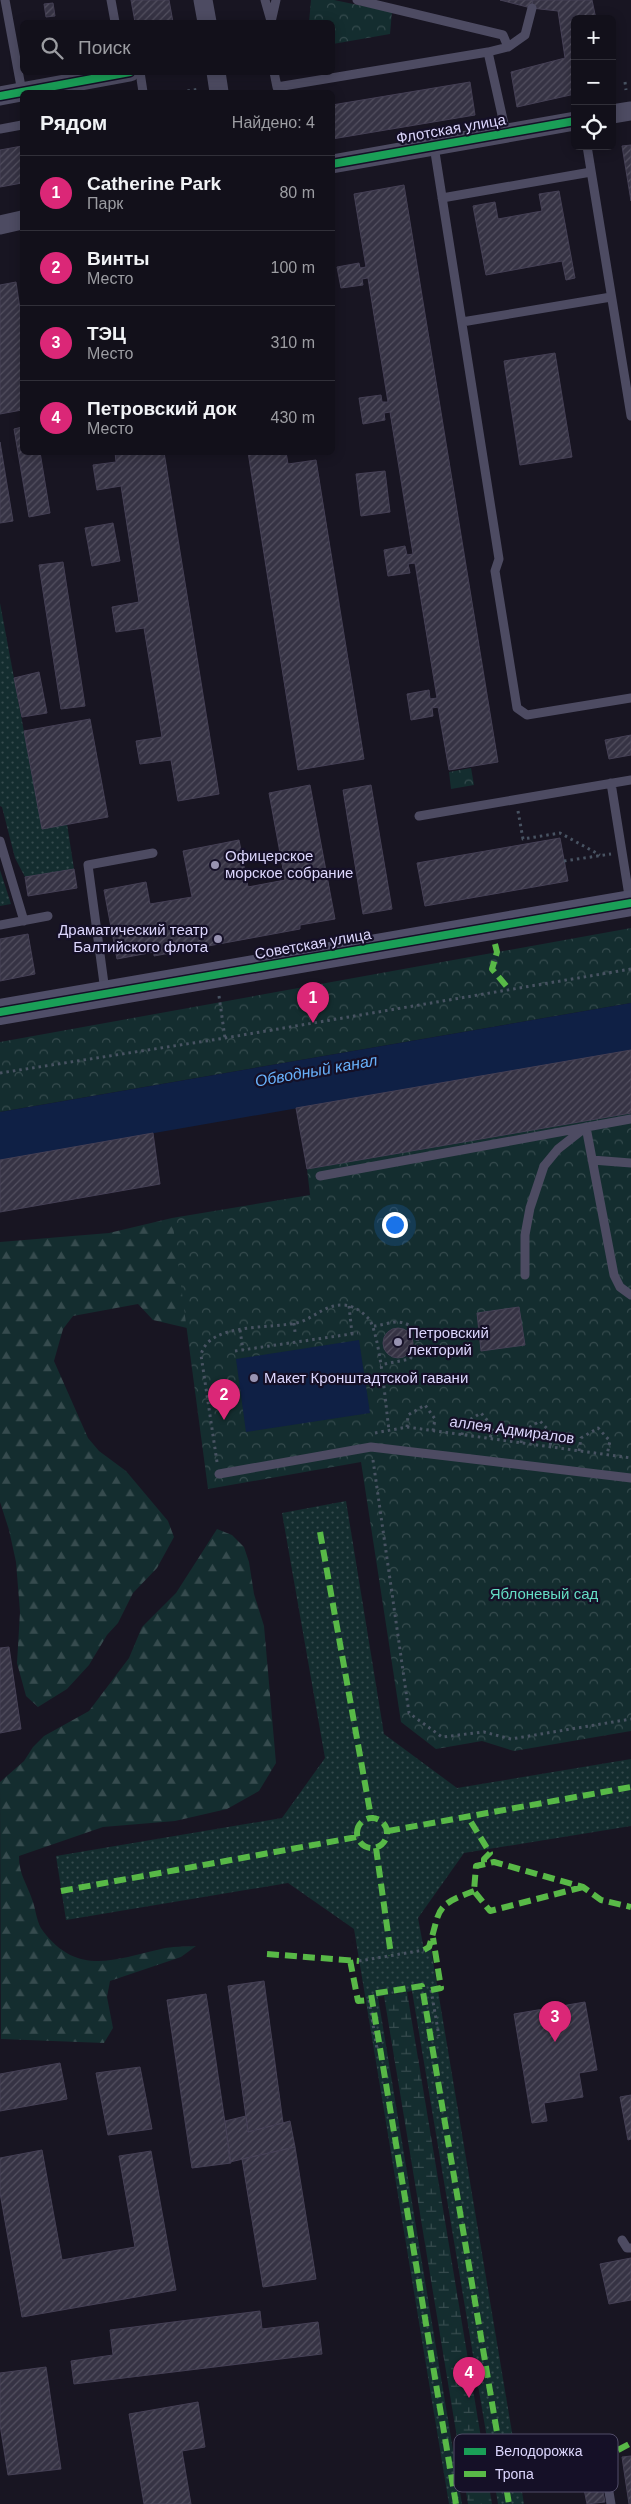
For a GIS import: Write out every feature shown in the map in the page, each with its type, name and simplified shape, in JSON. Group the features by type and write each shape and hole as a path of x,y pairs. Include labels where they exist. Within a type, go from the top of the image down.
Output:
{"street":[{"path":"203,0 207,20"},
{"path":"33,90 119,75"},
{"path":"0,96 20,92"},
{"path":"616,113 631,111"},
{"name":"Флотская улица","path":"335,163 571,122"},
{"path":"0,225 20,220"},
{"name":"Советская улица","path":"0,1012 631,903"}],"lane":[{"path":"5,0 22,90"},
{"path":"111,0 115,20"},
{"path":"265,0 270,20"},
{"path":"271,20 276,0"},
{"path":"357,0 503,35 508,47"},
{"path":"275,75 277,87 488,52 508,47 525,35 532,8"},
{"path":"488,52 506,133"},
{"path":"131,75 142,90"},
{"path":"0,129 20,126"},
{"path":"434,146 499,559 495,572 517,708 527,715 631,698"},
{"path":"588,150 631,416"},
{"path":"442,198 591,172"},
{"path":"462,322 611,296"},
{"path":"420,816 631,780"},
{"path":"611,783 631,903"},
{"path":"0,841 24,920"},
{"path":"105,993 88,865 152,853"},
{"path":"0,925 48,916"},
{"path":"320,1176 631,1119"},
{"path":"586,1127 614,1275 620,1287 631,1295"},
{"path":"525,1275 527,1226 530,1208 544,1166 558,1149 586,1127"},
{"path":"592,1160 631,1163"},
{"path":"219,1474 371,1447 631,1478"},
{"path":"622,2240 627,2248 631,2248"}],"path":[{"path":"625,82 626,90"},
{"path":"189,90 213,84"},
{"path":"516,799 523,840 560,833 600,856"},
{"path":"564,862 622,852"},
{"path":"0,1073 225,1038 631,969"},
{"path":"220,1002 225,1038"},
{"path":"349,1306 352,1334"},
{"path":"227,1461 217,1463 201,1355 203,1347 220,1333 294,1323 307,1319 327,1307 349,1306 357,1308 374,1326 389,1430"},
{"path":"374,1326 400,1322 407,1325 417,1336 418,1344 410,1359 380,1365"},
{"path":"294,1323 295,1332"},
{"path":"240,1330 243,1350"},
{"path":"235,1352 358,1332"},
{"path":"407,1427 408,1415 425,1405 435,1419 433,1431"},
{"path":"462,1435 464,1423 480,1414 493,1427 490,1439"},
{"path":"521,1443 523,1430 540,1421 552,1434 550,1447"},
{"path":"579,1451 581,1438 598,1428 610,1441 607,1455"},
{"path":"371,1447 409,1713 442,1737 484,1732 511,1739 631,1719"},
{"path":"359,1961 424,1950"},
{"path":"431,1990 439,2036"},
{"path":"369,2000 377,2049"}],"green space":[{"path":"311,0 334,0 392,12 390,34 335,44 335,20 309,20"},
{"path":"0,603 42,828 67,824 74,869 25,877 15,858 2,807 0,806"},
{"path":"471,768 474,785 451,789 449,772"},
{"path":"0,870 11,904 0,906"},
{"path":"631,928 631,1003 0,1112 0,1042"},
{"name":"Яблоневый сад","path":"631,1113 631,1731 514,1751 482,1741 436,1749 401,1722 361,1462 208,1489 172,1218 310,1195 307,1169"},
{"path":"172,1218 193,1236 213,1316 187,1328 153,1320 138,1304 73,1316 63,1329 54,1361 88,1438 99,1451 126,1471 168,1521 174,1537 157,1568 133,1593 118,1623 107,1635 89,1665 67,1689 38,1707 26,1696 17,1663 20,1612 16,1562 0,1502 0,1242 109,1233"},
{"path":"346,1501 384,1734 457,1788 631,1759 631,1826 464,1853 418,1918 424,1950 431,1949 512,2434 486,2434 412,1991 378,1997 454,2456 454,2492 460,2492 462,2504 449,2504 354,1929 288,1883 66,1920 56,1856 282,1818 325,1758 282,1513"},
{"path":"217,1529 232,1535 244,1547 249,1562 254,1594 264,1626 276,1763 259,1791 227,1809 175,1821 103,1827 19,1856 22,1874 31,1895 41,1928 56,1945 70,1955 84,1960 113,1960 165,1948 196,1946 181,1957 110,1981 107,1997 113,2028 104,2043 1,2039 0,1782 24,1761 33,1747 44,1736 89,1711 129,1658 142,1627 176,1593"},
{"path":"407,1992 480,2434 456,2434 384,1996"},
{"path":"466,2492 490,2492 492,2504 468,2504"},
{"path":"496,2492 522,2492 524,2504 498,2504"}],"water":[{"name":"Обводный канал","path":"631,1003 631,1050 0,1160 0,1112"},
{"path":"359,1340 370,1413 246,1432 236,1359"}],"building":[{"path":"131,0 169,0 173,20 135,20"},
{"path":"500,0 533,0 531,8"},
{"path":"533,0 592,0 595,15 571,15 571,95 517,107 511,72 565,58 558,11 531,8"},
{"path":"53,3 55,16 46,17 44,4"},
{"path":"470,82 475,115 335,138 335,104"},
{"path":"631,145 631,201 622,146"},
{"path":"20,146 20,183 0,187 0,150"},
{"path":"404,185 498,762 449,770 438,707 432,708 433,716 411,720 407,694 429,690 430,699 437,698 415,563 408,564 410,573 388,576 384,550 405,546 407,555 413,554 390,412 384,413 385,420 363,424 359,398 381,395 382,402 388,402 368,278 362,279 363,285 341,288 337,267 359,263 360,268 366,267 354,194"},
{"path":"559,191 575,278 566,280 562,261 486,275 473,206 495,202 498,219 542,211 539,194"},
{"path":"16,282 20,309 20,410 0,414 0,285"},
{"path":"555,353 572,457 520,465 504,361"},
{"path":"20,428 20,455 40,455 50,513 29,517 14,429"},
{"path":"0,442 13,521 0,523"},
{"path":"115,455 164,455 219,794 178,801 171,760 140,764 136,741 162,737 144,628 116,632 112,607 139,602 121,486 97,490 93,465 116,462"},
{"path":"248,455 286,455 288,464 316,460 364,759 298,770"},
{"path":"385,471 390,512 361,516 356,474"},
{"path":"113,523 120,561 92,566 85,528"},
{"path":"63,562 85,706 61,709 39,565"},
{"path":"39,672 47,713 22,717 14,678"},
{"path":"90,719 108,817 42,829 24,731"},
{"path":"631,735 631,755 609,759 605,740"},
{"name":"Офицерское морское собрание","path":"310,785 335,919 300,925 300,929 154,956 154,952 117,959 104,890 146,882 150,904 192,897 183,851 239,840 248,887 285,880 269,793"},
{"path":"371,785 392,909 363,914 343,790"},
{"path":"560,838 568,881 425,906 417,863"},
{"path":"74,869 77,888 28,896 25,877"},
{"path":"28,934 35,974 0,981 0,939"},
{"path":"631,1050 631,1113 307,1169 296,1108"},
{"path":"153,1133 160,1184 0,1212 0,1160"},
{"path":"519,1307 525,1345 481,1351 477,1313"},
{"name":"Петровский лекторий","path":"398,1328 409,1332 413,1343 409,1354 398,1358 387,1354 383,1343 387,1332"},
{"path":"9,1647 21,1729 0,1733 0,1648"},
{"path":"264,1981 283,2123 248,2132 228,1986"},
{"path":"206,1994 231,2163 192,2168 167,2000"},
{"path":"585,2002 597,2070 579,2073 583,2097 544,2103 547,2121 532,2123 514,2014"},
{"path":"60,2063 67,2099 0,2111 0,2074"},
{"path":"140,2067 152,2129 108,2135 96,2073"},
{"path":"631,2095 631,2139 628,2140 620,2097"},
{"path":"246,2116 248,2132 290,2121 295,2147 230,2162 225,2121"},
{"path":"295,2147 316,2279 263,2287 242,2159"},
{"path":"42,2150 62,2260 135,2247 119,2156 151,2151 176,2290 22,2317 0,2193 0,2158"},
{"path":"631,2258 631,2300 609,2304 600,2264"},
{"path":"260,2311 262,2329 318,2322 322,2354 74,2384 71,2361 113,2355 110,2330"},
{"path":"46,2367 61,2469 8,2475 0,2425 0,2373"},
{"path":"198,2402 205,2447 182,2451 191,2504 144,2504 129,2414"},
{"path":"631,2456 631,2504 629,2504 622,2457"},
{"path":"585,2492 603,2492 605,2502 587,2504"}],"marked path":[{"path":"495,944 497,952 492,969 508,988"},
{"path":"320,1532 371,1817"},
{"path":"388,1831 631,1787"},
{"path":"372,1818 382,1823 387,1833 382,1843 372,1848 362,1843 357,1833 362,1823 372,1818"},
{"path":"471,1822 490,1853 484,1859 484,1864"},
{"path":"61,1891 357,1837"},
{"path":"376,1848 391,1955"},
{"path":"583,1887 490,1911 474,1891 476,1866 494,1862 583,1887 601,1900 631,1907"},
{"path":"424,1950 429,1947 438,1917 445,1905 474,1891"},
{"path":"431,1990 441,1988 433,1938"},
{"path":"267,1954 359,1961"},
{"path":"350,1960 358,2001 369,2000"},
{"path":"454,2492 371,1994 422,1986 497,2434"},
{"path":"618,2450 631,2443"},
{"path":"454,2492 456,2504"},
{"path":"507,2492 509,2504"}],"cycle path":[{"path":"32,90 114,75"},
{"path":"0,96 20,92"},
{"path":"335,163 571,122"},
{"path":"0,1012 631,903"}],"place":[{"name":"Офицерское морское собрание","path":"215,865"},
{"name":"Драматический театр Балтийского флота","path":"218,939"},
{"name":"Catherine Park","path":"313,1023"},
{"name":"Петровский лекторий","path":"398,1342"},
{"name":"Макет Кронштадтской гавани","path":"254,1378"},
{"name":"Винты","path":"224,1420"},
{"name":"ТЭЦ","path":"555,2042"},
{"name":"Петровский док","path":"469,2398"}]}
